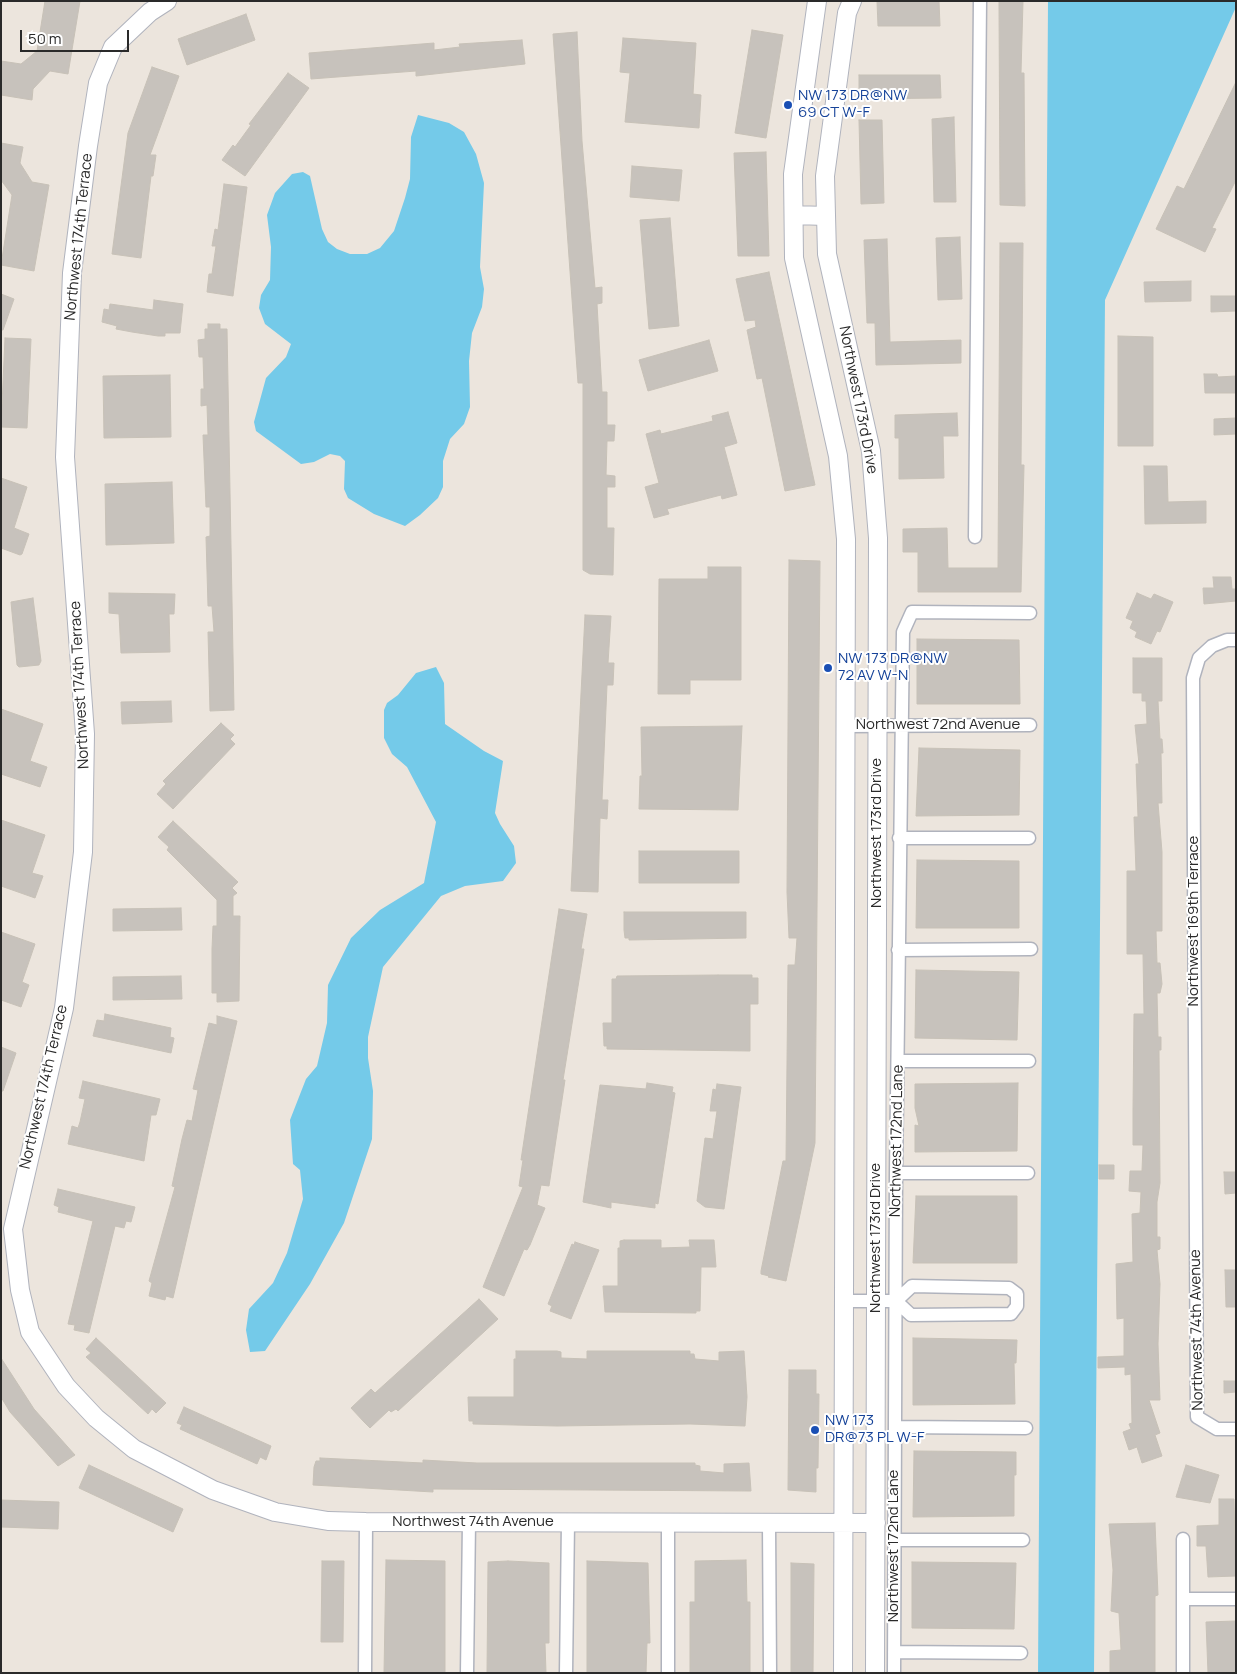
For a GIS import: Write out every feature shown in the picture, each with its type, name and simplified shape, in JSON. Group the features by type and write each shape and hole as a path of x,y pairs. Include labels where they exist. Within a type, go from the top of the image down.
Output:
{"street":[{"name":"Northwest 174th Terrace","path":"96,1418 66,1386 30,1332 20,1290 12,1229 64,1008 83,852 86,734 64,458 72,273 88,146 98,83 113,47 150,12 167,1"},
{"name":"Northwest 173rd Drive","path":"852,1 847,13 825,176 827,254 871,451 877,505 875,1673"},
{"path":"975,537 980,1"},
{"name":"Northwest 173rd Drive","path":"811,2 792,174 794,258 838,456 844,508 843,1673"},
{"path":"794,215 826,216"},
{"name":"Northwest 172nd Lane","path":"894,1673 896,1173 903,632 912,612 1030,613"},
{"name":"Northwest 169th Terrace","path":"1196,1202 1193,678 1198,658 1212,646 1227,640 1236,640"},
{"name":"Northwest 72nd Avenue","path":"845,726 1030,725"},
{"path":"900,838 1029,838"},
{"path":"898,950 1031,949"},
{"path":"898,1060 1029,1061"},
{"path":"896,1173 1028,1173"},
{"name":"Northwest 74th Avenue","path":"1196,1202 1197,1417 1217,1429 1236,1429"},
{"path":"843,1301 896,1301 912,1286 1009,1288 1017,1294 1017,1306 1010,1314 911,1315 896,1301"},
{"name":"Northwest 74th Avenue","path":"96,1418 134,1449 213,1490 275,1512 328,1521 876,1523"},
{"path":"895,1427 1026,1428"},
{"path":"365,1673 366,1522"},
{"path":"467,1673 469,1522"},
{"path":"566,1673 568,1522"},
{"path":"668,1523 668,1673"},
{"path":"769,1524 770,1673"},
{"path":"1183,1539 1183,1673"},
{"path":"894,1540 1024,1540"},
{"path":"1183,1599 1236,1599"},
{"path":"894,1652 1021,1653"}],"water":[{"path":"1048,1 1236,1 1236,7 1105,300 1094,1673 1038,1673"},
{"path":"418,115 449,123 464,132 476,154 484,183 480,267 484,289 482,307 472,333 469,361 470,407 464,424 450,439 443,461 443,487 438,498 405,526 374,514 348,498 344,489 345,461 340,456 330,454 314,462 301,464 256,431 254,422 266,378 286,357 291,344 265,324 259,308 261,295 270,280 271,247 267,215 275,193 292,174 303,172 310,176 322,229 328,242 337,249 350,254 367,254 380,248 394,231 405,198 410,179 411,137"},
{"path":"436,667 444,683 445,724 484,751 503,761 495,813 514,846 516,863 503,881 465,886 441,896 383,967 368,1037 368,1058 373,1091 372,1139 344,1223 310,1284 265,1351 250,1352 246,1330 249,1309 273,1283 287,1253 303,1199 300,1170 293,1164 290,1120 306,1079 317,1066 327,1023 328,985 351,938 380,910 424,883 436,822 407,767 392,754 384,738 384,710 387,703 398,695 416,673"}],"building":[{"path":"45,1 80,1 68,74 50,71 33,89 32,100 1,95 1,61 21,64 37,51"},
{"path":"877,1 939,1 940,26 878,26"},
{"path":"999,1 1023,1 1021,73 1024,73 1025,206 1000,205"},
{"path":"246,14 255,40 187,65 178,39"},
{"path":"752,30 783,35 766,138 735,133"},
{"path":"577,32 582,141 595,288 602,287 602,303 597,304 602,392 607,392 607,425 615,425 614,441 607,441 606,475 615,476 615,487 607,487 607,528 614,528 613,575 590,574 583,570 583,383 578,383 553,34"},
{"path":"623,38 696,43 693,94 701,95 699,128 625,122 630,73 620,72"},
{"path":"522,40 525,64 416,76 416,71 311,79 309,53 434,43 434,50 460,47 459,44"},
{"path":"152,67 179,76 150,155 156,155 153,176 151,176 141,258 112,254 128,133"},
{"path":"288,73 309,88 245,176 222,160 233,145 235,147 251,125 249,124"},
{"path":"859,75 940,75 941,98 859,99"},
{"path":"1236,82 1236,180 1212,228 1216,229 1205,252 1156,229 1177,186 1184,189"},
{"path":"954,117 956,202 934,202 932,119"},
{"path":"859,120 882,120 884,203 861,204"},
{"path":"1,143 23,147 20,163 32,182 49,185 34,271 1,265 12,195 1,180"},
{"path":"766,152 769,256 738,256 734,153"},
{"path":"632,166 682,170 679,201 630,197"},
{"path":"224,184 247,187 233,296 207,292 216,246 212,246 215,229 218,230"},
{"path":"670,218 679,326 649,329 640,220"},
{"path":"960,237 962,299 938,300 936,238"},
{"path":"887,239 890,342 961,340 961,363 876,365 875,323 867,323 864,240"},
{"path":"1000,243 1023,243 1021,465 1024,465 1021,592 918,592 918,552 903,552 903,529 947,528 948,568 998,568"},
{"path":"769,272 815,485 785,491 762,378 757,379 747,330 756,327 755,320 745,321 736,279"},
{"path":"1191,281 1191,301 1145,302 1144,282"},
{"path":"1,294 14,299 3,330 1,330"},
{"path":"1211,296 1236,296 1236,311 1211,312"},
{"path":"154,300 183,304 180,333 165,333 165,336 158,336 116,329 117,326 102,322 104,309 109,310 110,304 153,310"},
{"path":"208,324 220,324 220,329 227,329 234,710 210,711 208,632 214,632 212,606 208,606 206,537 210,536 210,507 206,507 203,435 208,435 207,405 201,406 201,389 204,389 203,357 199,357 198,340 205,339 205,329 208,329"},
{"path":"1118,336 1153,337 1153,446 1118,446"},
{"path":"5,338 31,339 27,428 1,427"},
{"path":"709,340 718,371 648,391 639,360"},
{"path":"1204,374 1217,374 1218,377 1236,376 1236,393 1205,393"},
{"path":"170,375 171,437 104,438 103,376"},
{"path":"728,412 737,443 724,447 737,495 722,499 721,495 667,509 669,514 654,518 645,487 659,483 646,434 660,430 661,434 713,421 712,416"},
{"path":"957,413 958,436 943,436 944,478 899,479 899,438 895,438 895,415"},
{"path":"1236,418 1236,434 1214,435 1214,419"},
{"path":"1144,466 1167,466 1168,502 1206,501 1206,523 1145,524"},
{"path":"1,478 27,487 14,528 29,534 20,555 1,548"},
{"path":"172,482 174,543 106,545 105,484"},
{"path":"789,560 820,561 815,1143 786,1281 768,1277 761,1274 761,1271 783,1161 786,1161 788,965 795,965 797,938 789,938 787,892"},
{"path":"708,567 741,567 741,680 690,680 690,694 658,694 659,579 708,579"},
{"path":"1213,577 1231,577 1232,589 1236,589 1236,601 1204,604 1203,588 1214,588"},
{"path":"109,593 175,594 174,614 169,614 170,652 121,653 119,614 109,613"},
{"path":"1137,593 1151,599 1154,594 1173,602 1160,632 1157,631 1151,644 1135,637 1137,632 1130,628 1133,621 1126,618"},
{"path":"33,598 41,661 39,665 19,667 17,665 11,602"},
{"path":"585,615 611,616 608,663 614,663 613,685 607,685 602,800 608,800 607,819 600,818 598,892 571,891"},
{"path":"917,639 1019,640 1020,704 917,704"},
{"path":"1133,658 1162,658 1162,701 1158,701 1160,739 1162,739 1163,753 1161,753 1162,803 1158,803 1162,852 1162,931 1156,931 1157,963 1160,963 1162,984 1160,993 1157,993 1158,1037 1161,1037 1161,1050 1159,1050 1160,1183 1157,1202 1157,1237 1160,1237 1160,1249 1157,1250 1160,1284 1158,1344 1160,1400 1149,1400 1160,1433 1155,1435 1162,1456 1142,1463 1137,1447 1129,1450 1123,1432 1131,1429 1129,1424 1132,1423 1131,1374 1125,1375 1125,1367 1098,1368 1098,1357 1124,1356 1124,1318 1117,1319 1116,1264 1133,1262 1132,1214 1140,1213 1141,1192 1129,1191 1130,1171 1142,1171 1143,1145 1133,1145 1133,1110 1134,1014 1144,1014 1143,954 1127,954 1127,871 1136,871 1134,817 1138,817 1136,764 1139,764 1135,725 1147,724 1146,701 1142,701 1142,693 1133,693"},
{"path":"171,701 172,722 122,724 121,702"},
{"path":"1,709 43,724 30,761 47,767 40,787 1,774"},
{"path":"221,723 234,735 230,739 235,744 173,809 157,794 166,784 163,781"},
{"path":"742,726 738,810 639,809 640,776 642,776 641,727"},
{"path":"919,748 1020,750 1019,815 916,816"},
{"path":"1,820 45,835 32,873 43,876 35,898 1,886"},
{"path":"173,821 238,882 232,888 237,893 233,896 233,916 240,916 239,1001 217,1002 217,993 212,993 213,926 217,926 217,900 167,850 169,847 158,837"},
{"path":"639,851 739,851 739,883 639,883"},
{"path":"917,860 1019,861 1019,928 916,928"},
{"path":"181,908 182,930 113,931 113,909"},
{"path":"559,909 587,914 581,949 584,949 563,1080 565,1080 549,1186 541,1185 537,1205 545,1208 530,1245 527,1250 524,1249 504,1296 483,1287 523,1187 519,1186 523,1160 521,1160"},
{"path":"624,912 746,912 746,938 629,940 629,938 625,938"},
{"path":"1,932 35,944 22,982 29,985 21,1007 1,1000"},
{"path":"916,970 1019,972 1017,1040 915,1038"},
{"path":"752,975 752,978 758,978 758,1004 750,1004 750,1051 607,1049 607,1046 604,1046 603,1023 612,1023 612,979 616,979 617,976"},
{"path":"181,976 182,999 113,1000 113,977"},
{"path":"105,1014 171,1028 170,1037 174,1038 171,1053 93,1036 97,1020 104,1021"},
{"path":"217,1016 237,1021 173,1298 166,1296 165,1300 149,1296 152,1283 149,1281 175,1187 172,1186 187,1120 192,1121 198,1090 193,1089 209,1023 217,1025"},
{"path":"1,1047 16,1053 3,1091 1,1091"},
{"path":"83,1081 160,1099 156,1115 151,1115 144,1161 68,1144 72,1126 78,1128 80,1122 85,1099 79,1098"},
{"path":"647,1083 673,1087 672,1092 675,1093 658,1204 655,1203 655,1208 611,1202 611,1208 583,1202 600,1085 646,1089"},
{"path":"1018,1083 1017,1151 915,1152 915,1125 919,1126 915,1108 915,1084"},
{"path":"717,1084 741,1087 724,1209 705,1207 697,1201 705,1138 713,1139 717,1111 710,1111 713,1089 716,1090"},
{"path":"1099,1165 1114,1165 1114,1179 1099,1179"},
{"path":"1224,1172 1236,1172 1236,1193 1225,1194"},
{"path":"58,1189 135,1207 131,1222 126,1221 124,1228 115,1226 89,1333 74,1330 75,1325 68,1324 93,1221 58,1212 59,1207 54,1205"},
{"path":"916,1196 1017,1196 1017,1263 913,1263"},
{"path":"661,1240 661,1248 690,1247 689,1240 714,1240 716,1267 701,1267 700,1311 696,1311 696,1313 605,1312 603,1286 618,1286 618,1248 620,1248 620,1241"},
{"path":"575,1242 599,1250 571,1319 550,1311 552,1306 548,1304 572,1244 574,1245"},
{"path":"1225,1270 1236,1270 1236,1307 1226,1307"},
{"path":"479,1299 498,1319 398,1411 396,1409 391,1412 389,1410 370,1428 351,1408 371,1389 375,1393"},
{"path":"96,1338 166,1403 156,1413 152,1409 148,1414 86,1357 91,1353 86,1349"},
{"path":"913,1338 1017,1340 1016,1363 1014,1363 1015,1404 913,1405"},
{"path":"516,1351 557,1351 561,1352 561,1358 587,1359 587,1351 690,1351 690,1354 694,1354 695,1359 719,1361 719,1352 744,1351 747,1397 745,1426 690,1424 557,1426 473,1424 473,1421 469,1421 468,1397 514,1397 514,1359 516,1359"},
{"path":"1,1358 34,1409 75,1455 58,1466 10,1412 1,1397"},
{"path":"789,1370 816,1370 816,1394 819,1394 816,1492 788,1490"},
{"path":"1224,1381 1236,1381 1236,1392 1224,1393"},
{"path":"184,1407 271,1446 266,1460 260,1457 257,1464 180,1429 182,1425 177,1423"},
{"path":"914,1451 1016,1452 1014,1516 913,1517"},
{"path":"320,1458 423,1463 423,1460 477,1463 695,1463 695,1465 700,1466 700,1471 724,1473 724,1464 749,1463 751,1491 433,1489 433,1492 313,1485 314,1467 316,1461 320,1461"},
{"path":"89,1465 183,1509 173,1532 79,1488"},
{"path":"1186,1465 1219,1475 1210,1503 1176,1497"},
{"path":"1219,1499 1234,1499 1236,1576 1208,1577 1206,1546 1197,1546 1197,1526 1219,1525"},
{"path":"1,1500 59,1502 58,1529 1,1527"},
{"path":"1155,1523 1158,1595 1155,1596 1155,1672 1110,1672 1110,1651 1121,1650 1119,1613 1111,1611 1113,1570 1109,1524"},
{"path":"386,1560 445,1561 445,1673 384,1673"},
{"path":"746,1560 747,1602 750,1602 750,1673 690,1673 690,1602 695,1602 695,1561"},
{"path":"322,1561 344,1561 343,1642 321,1642"},
{"path":"587,1561 648,1563 650,1643 647,1643 646,1673 587,1673"},
{"path":"488,1562 549,1563 549,1643 545,1643 546,1673 487,1673"},
{"path":"912,1562 1016,1563 1014,1629 912,1628"},
{"path":"791,1563 814,1564 813,1673 791,1673"},
{"path":"1236,1621 1236,1672 1208,1673 1206,1622"}],"place":[{"name":"NW 173 DR@NW 69 CT W-F","path":"788,105"},
{"name":"NW 173 DR@NW 72 AV W-N","path":"828,668"},
{"name":"NW 173 DR@73 PL W-F","path":"815,1430"}]}
